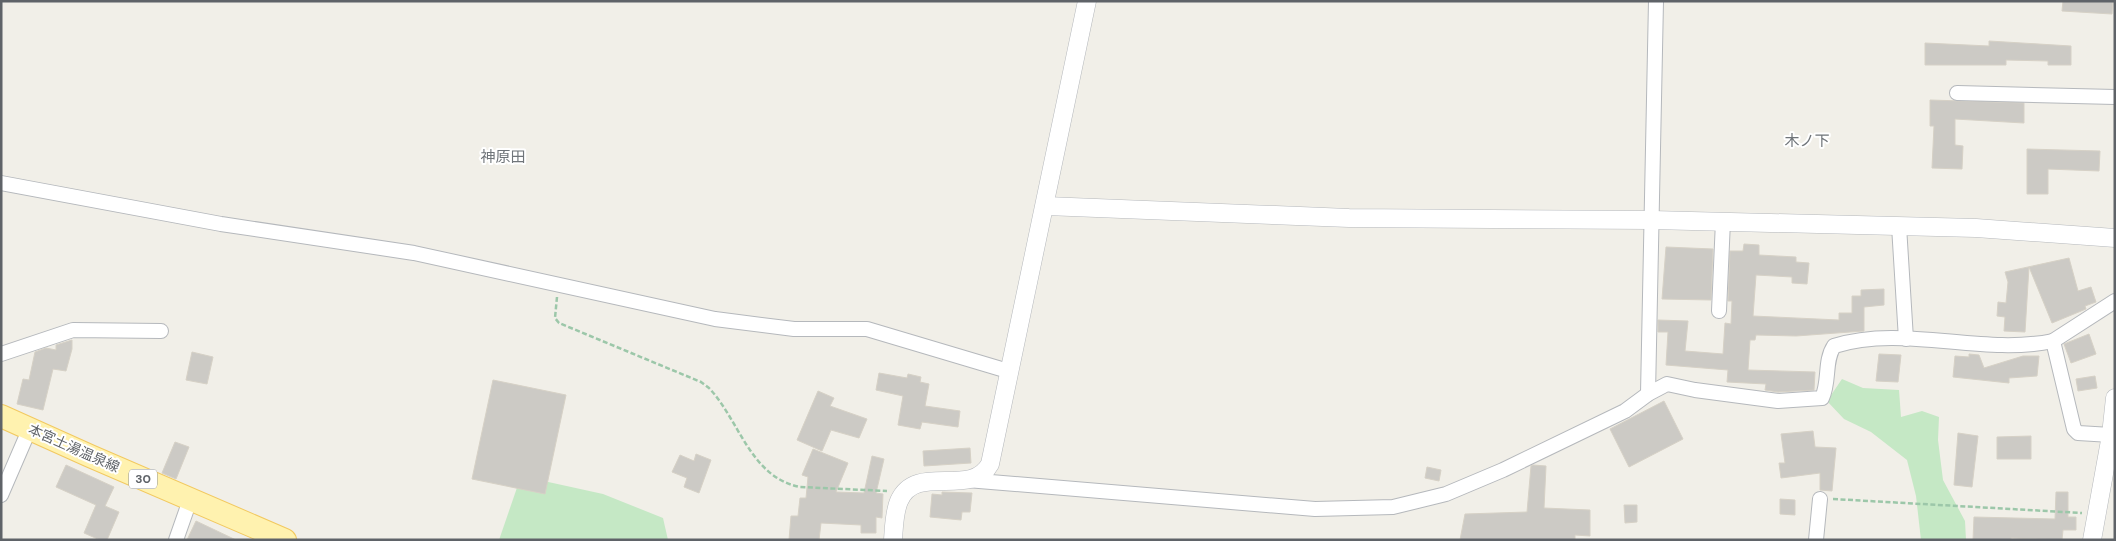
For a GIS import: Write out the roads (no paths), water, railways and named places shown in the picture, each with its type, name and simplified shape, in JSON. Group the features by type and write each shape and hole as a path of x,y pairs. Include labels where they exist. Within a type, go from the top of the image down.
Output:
{"main road":[{"name":"本宮土湯温泉線","path":"1,416 285,540"}],"street":[{"path":"966,480 981,475 990,464 1008,371 1046,206 1087,1"},
{"path":"1648,394 1656,1"},
{"path":"1957,93 2115,97"},
{"path":"1,183 221,224 414,252 715,319 794,329 867,329 1008,371"},
{"path":"1046,206 1349,218 1723,221 1976,228 2115,238"},
{"path":"1719,312 1723,221"},
{"path":"1899,226 1906,339"},
{"path":"893,540 896,511 904,492 918,483 966,480 1316,509 1393,507 1446,494 1503,470 1625,410 1667,384 1695,390 1778,400 1822,398 1826,390 1829,354 1834,346 1867,340 1906,339 2011,345 2039,344 2053,341 2115,301"},
{"path":"1,354 73,330 161,331"},
{"path":"2053,341 2074,429 2078,433 2111,435"},
{"path":"2092,540 2111,435 2115,398"},
{"path":"1,496 30,428"},
{"path":"1816,540 1820,498"},
{"path":"176,540 190,500"}],"district":[{"name":"木ノ下","path":"1807,141"},
{"name":"神原田","path":"503,157"}]}
